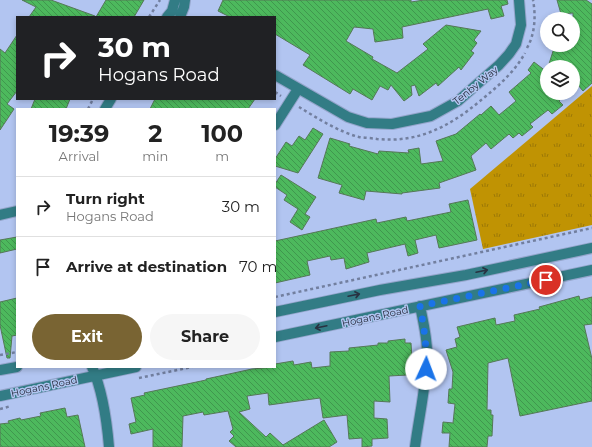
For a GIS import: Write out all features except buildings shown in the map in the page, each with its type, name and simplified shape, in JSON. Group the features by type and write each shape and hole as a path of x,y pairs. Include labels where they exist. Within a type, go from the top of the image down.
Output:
{"street":[{"path":"175,0 175,16"},
{"path":"175,16 184,7 185,0"},
{"name":"Tenby Way","path":"276,76 348,118 367,123 392,124 431,116 458,101 499,65 509,54 516,44 521,25 519,0"},
{"path":"276,123 298,88"},
{"path":"0,215 16,211"},
{"path":"276,312 466,275 591,248"},
{"name":"Hogans Road","path":"276,337 592,270"},
{"path":"415,447 426,369 427,351 425,330 420,306"},
{"path":"0,370 16,367"},
{"name":"Hogans Road","path":"0,396 95,370 122,368"},
{"path":"95,370 108,429 110,447"}],"path":[{"path":"150,16 160,0"},
{"path":"276,93 327,123 359,137 389,140 412,138 429,133 447,125 465,114 503,82 518,64 529,45 534,25 535,10 533,0"},
{"path":"276,297 592,228"},
{"path":"0,355 16,352"}],"green space":[{"path":"592,86 592,225 483,249 470,189 575,100 580,100 580,96"}],"route":[{"path":"426,369 427,351 425,330 420,306 546,280"}]}
